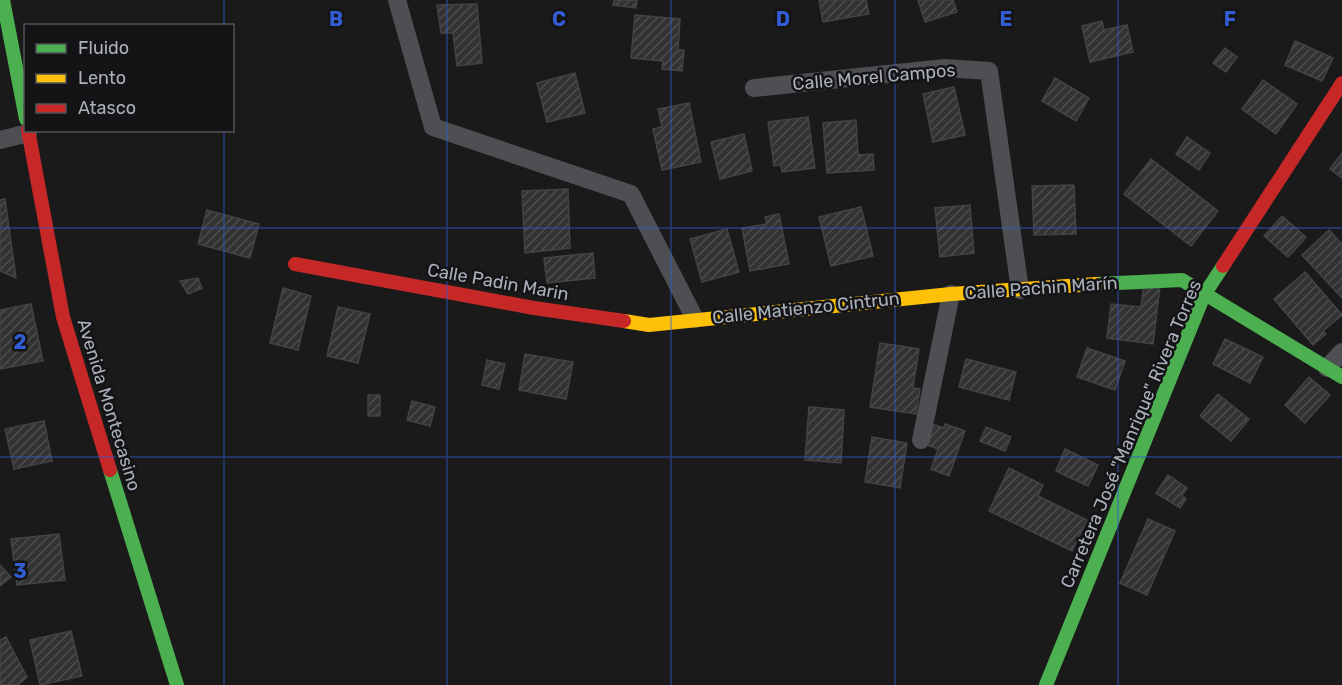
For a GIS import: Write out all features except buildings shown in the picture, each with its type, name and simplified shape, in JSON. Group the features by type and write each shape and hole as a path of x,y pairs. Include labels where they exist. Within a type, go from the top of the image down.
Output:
{"street":[{"name":"Avenida Montecasino","path":"3,0 24,112"},
{"name":"Calle Matienzo Cintrun","path":"397,0 433,127 631,194 695,319 951,294"},
{"name":"Calle Morel Campos","path":"754,88 945,68 989,71 1020,290"},
{"name":"Carretera José \"Manrique\" Rivera Torres","path":"1046,685 1204,295 1342,83"},
{"path":"0,140 24,129"},
{"name":"Avenida Montecasino","path":"28,132 63,317 177,685"},
{"name":"Calle Padin Marin","path":"296,264 534,308 649,325 695,319"},
{"name":"Calle Pachin Marín","path":"921,440 951,294 1182,280 1335,372"},
{"path":"1335,372 1342,352"}],"traffic: fast":[{"path":"3,0 24,109"},
{"path":"1046,685 1204,295 1223,266"},
{"path":"1096,284 1182,280 1342,377"},
{"path":"110,470 177,685"}],"traffic: slow":[{"path":"624,321 649,325 951,294 1096,284"}],"traffic: jam":[{"path":"1223,266 1342,83"},
{"path":"28,132 63,317 110,470"},
{"path":"295,264 534,308 624,321"}]}
